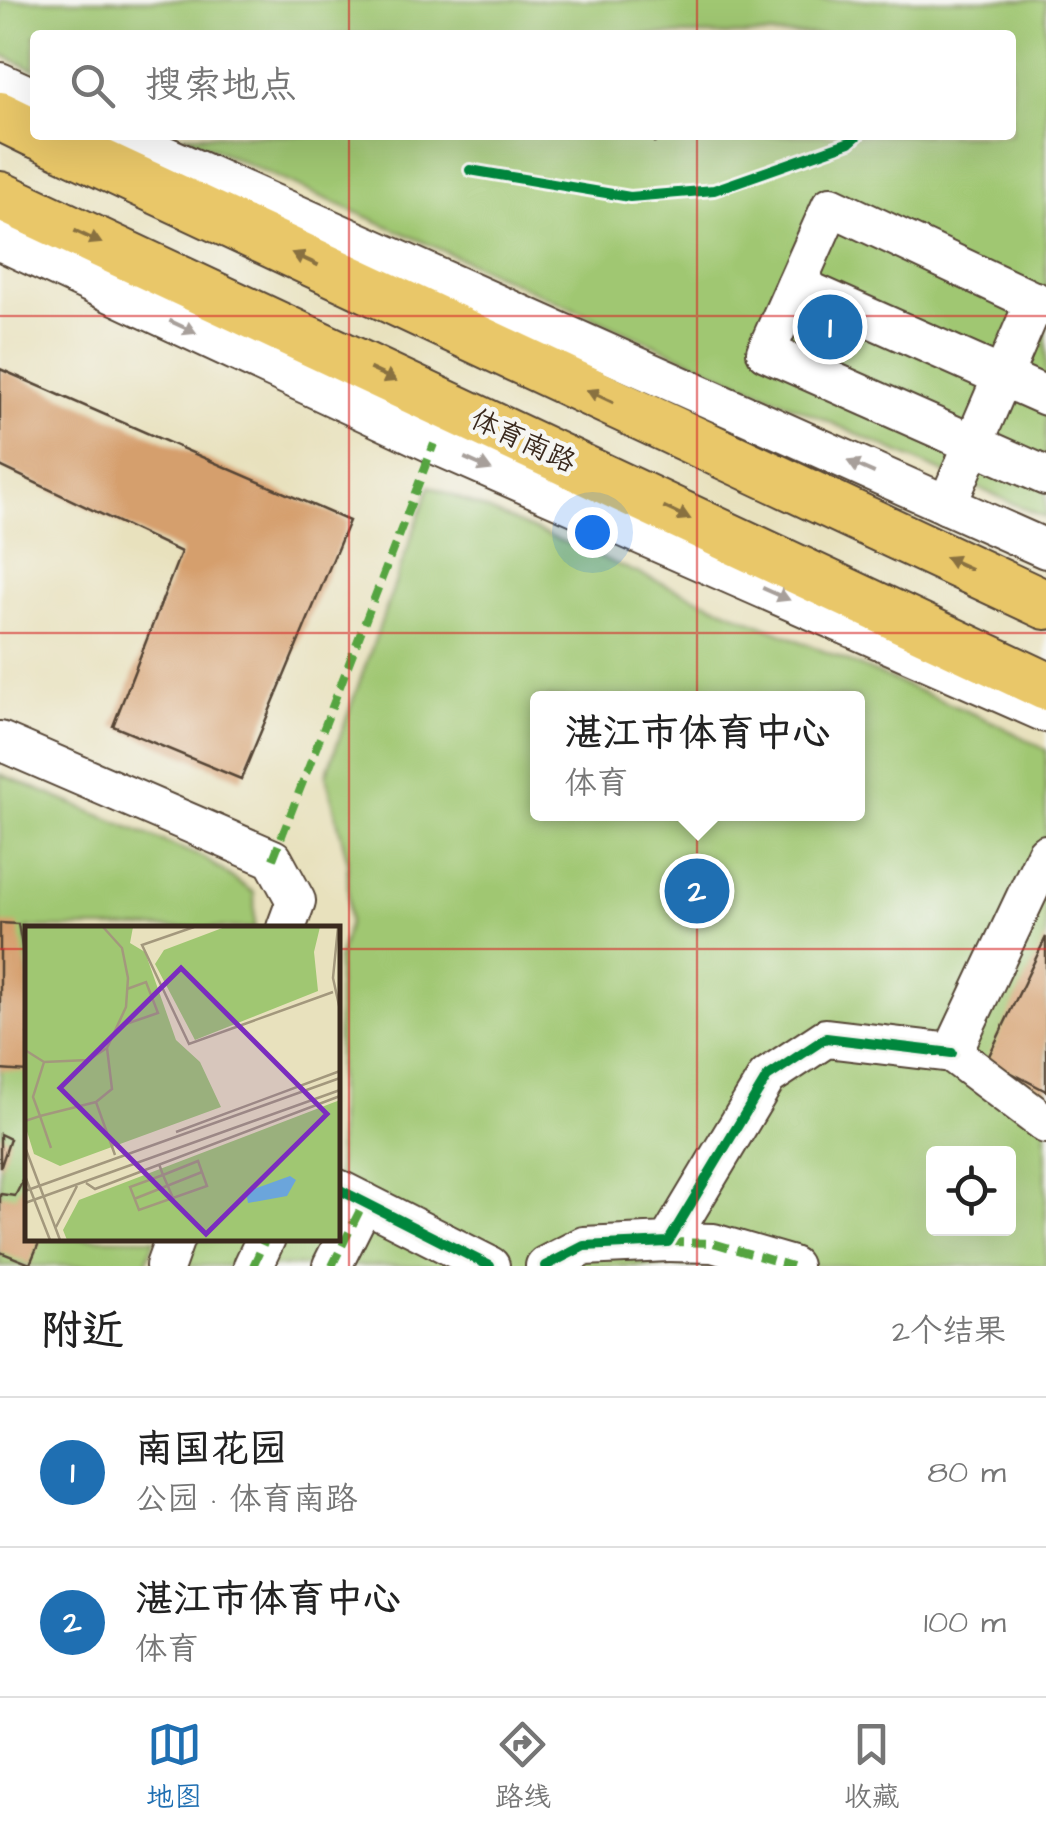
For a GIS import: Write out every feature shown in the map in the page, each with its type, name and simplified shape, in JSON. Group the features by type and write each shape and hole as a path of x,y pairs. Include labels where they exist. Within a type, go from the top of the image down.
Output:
{"main road":[{"path":"0,116 30,131"},
{"path":"50,140 1046,605"},
{"name":"体育南路","path":"0,196 1046,686"}],"street":[{"path":"0,82 30,96"},
{"path":"129,140 1046,549"},
{"path":"947,505 976,442 1002,377 1040,304 832,206 766,352 976,442 1046,476"},
{"path":"0,241 434,444 1046,713"},
{"path":"796,286 1046,396"},
{"path":"0,740 272,860 296,900 287,926"},
{"path":"952,1053 1046,854"},
{"path":"668,1242 767,1076 826,1038 952,1053 1046,1124"},
{"path":"340,1236 351,1195 490,1266"},
{"path":"165,1266 174,1241"},
{"path":"253,1266 265,1241"},
{"path":"332,1266 339,1241"},
{"path":"545,1266 584,1246 668,1242 714,1242 792,1266"}],"green space":[{"path":"0,0 1046,0 1046,518 193,140 1016,140 1016,30 30,30 30,68 0,54"},
{"path":"430,486 995,723 1046,750 1046,1266 184,1266 195,1241 340,1241 340,954 349,922 347,859 326,775"},
{"path":"0,774 204,858 254,893 255,926 25,926 25,1241 154,1241 145,1266 0,1266"}],"building":[{"path":"0,369 349,521 241,779 113,726 181,552 0,466"},
{"path":"0,923 18,924 25,962 25,1072 0,1070"},
{"path":"1046,937 1046,1091 987,1060"},
{"path":"0,1134 10,1139 1,1166 0,1166"},
{"path":"25,1177 25,1241 40,1241 30,1264 0,1252 0,1194 15,1196"}],"marked path":[{"path":"273,859 434,444"},
{"path":"332,1266 364,1202"},
{"path":"253,1266 265,1241"},
{"path":"668,1242 713,1243 792,1266"}],"cycle path":[{"path":"470,170 630,197 714,190 852,140"},
{"path":"545,1266 584,1246 668,1242 767,1077 826,1038 952,1053"},
{"path":"340,1190 490,1266"}],"place":[{"name":"南国花园","path":"830,327"},
{"name":"湛江市体育中心","path":"697,891"}]}
